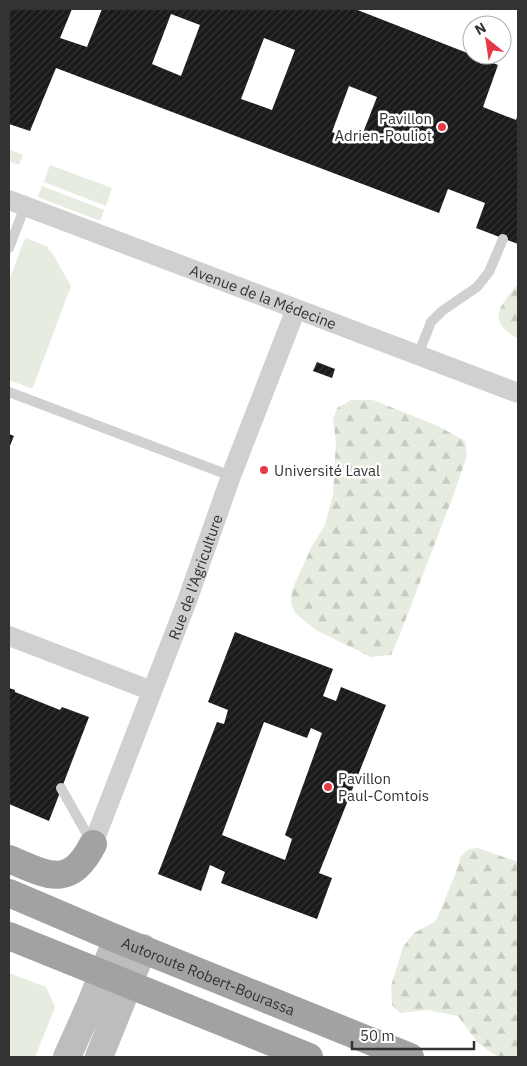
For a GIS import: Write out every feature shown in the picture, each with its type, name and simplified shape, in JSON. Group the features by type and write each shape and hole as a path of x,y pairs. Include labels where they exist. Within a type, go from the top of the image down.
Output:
{"highway":[{"path":"9,859 52,875 65,874 77,867 93,844"},
{"name":"Autoroute Robert-Bourassa","path":"9,893 117,939 410,1057"},
{"path":"9,936 309,1057"}],"main road":[{"path":"67,1057 117,939"},
{"path":"99,1057 143,948"}],"street":[{"name":"Avenue de la Médecine","path":"17,203 518,393"},
{"name":"Rue de l'Agriculture","path":"93,844 186,601 231,476 296,309"},
{"path":"9,636 152,691"}],"lane":[{"path":"9,248 17,203"},
{"path":"418,355 432,322 442,311 477,287 489,272 503,238"},
{"path":"9,392 231,476"},
{"path":"61,788 93,844"}],"green space":[{"path":"9,149 23,155 19,165 9,161"},
{"path":"50,165 112,188 106,206 44,182"},
{"path":"42,186 104,210 101,219 95,219 38,197"},
{"path":"26,238 48,247 71,286 33,387 30,388 9,380 9,281"},
{"path":"518,284 518,338 500,324 499,312 505,300"},
{"path":"351,400 373,400 438,426 465,441 467,456 391,655 371,657 316,630 295,613 291,603 292,590 312,546 325,525 333,495 336,441 333,420 337,408"},
{"path":"478,848 518,862 518,1057 498,1057 478,1043 458,1016 427,1010 400,1013 392,1005 391,986 403,947 414,933 436,921 461,856 469,849"},
{"path":"9,973 46,987 55,1007 35,1057 9,1057"}],"building":[{"name":"Pavillon Adrien-Pouliot","path":"9,9 72,9 60,38 87,47 102,9 355,9 462,51 462,65 498,65 483,107 516,120 518,114 518,244 476,228 485,203 448,189 439,213 56,68 30,131 9,124","holes":["171,14 200,25 181,76 152,64","264,38 295,50 272,110 241,99","349,86 377,97 359,143 332,132"]},
{"path":"317,362 335,369 332,378 313,371"},
{"path":"9,434 14,436 9,448"},
{"name":"Pavillon Paul-Comtois","path":"235,632 333,669 323,696 336,701 341,687 386,705 319,873 332,878 317,919 221,883 225,872 210,865 201,891 158,874 217,722 224,724 228,710 208,702","holes":["264,722 307,738 311,728 322,733 285,835 292,839 285,860 222,835"]},
{"path":"9,688 60,710 62,707 89,717 49,821 9,804"}],"place":[{"name":"Pavillon Adrien-Pouliot","path":"442,127"},
{"name":"Université Laval","path":"264,470"},
{"name":"Pavillon Paul-Comtois","path":"328,787"}]}
